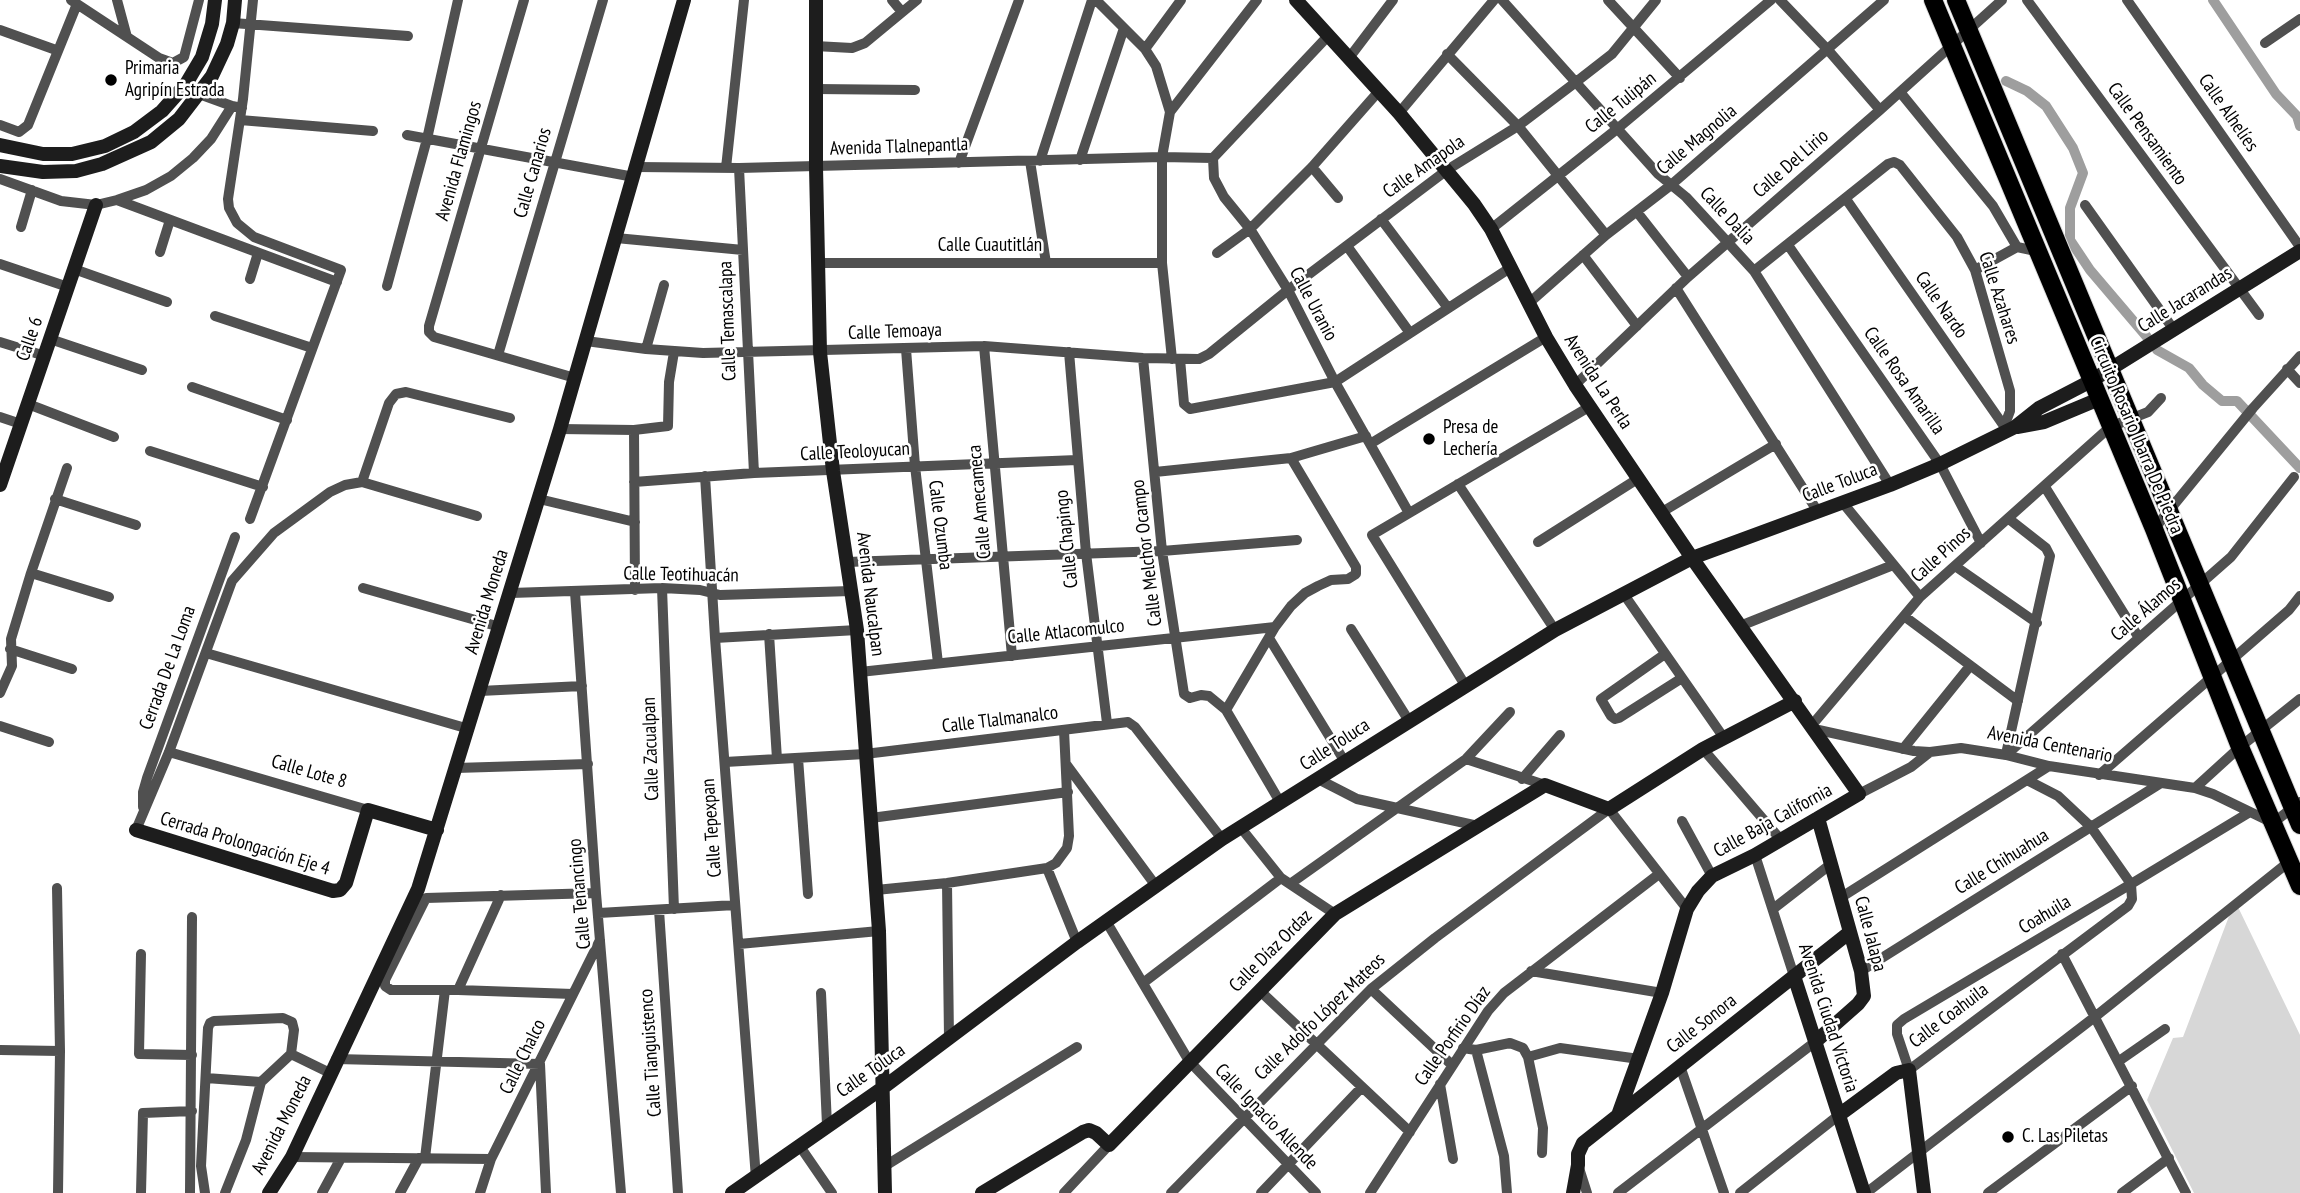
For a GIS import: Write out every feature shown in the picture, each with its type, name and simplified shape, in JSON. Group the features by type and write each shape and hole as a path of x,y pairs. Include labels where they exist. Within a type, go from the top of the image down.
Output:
{"main road":[{"path":"0,145 43,154 72,154 105,146 134,132 162,111 186,84 202,57 212,24 215,0"},
{"path":"0,166 43,172 76,171 103,164 151,142 179,119 212,76 227,44 233,23 234,0"},
{"name":"Avenida Moneda","path":"269,1193 292,1157 418,889 511,593 684,0"},
{"name":"Avenida Naucalpan","path":"816,0 820,352 833,471 857,630 879,931 885,1193"},
{"name":"Avenida La Perla","path":"1297,0 1399,113 1447,170 1491,229 1546,337 1589,407 1859,794"},
{"name":"Circuito Rosario Ibarra De Piedra","path":"1933,0 2154,529 2240,747 2273,823 2295,863 2300,886"},
{"path":"1955,0 1969,28 2260,731 2297,805 2300,825"},
{"name":"Calle 6","path":"0,485 3,467 21,425 96,205"},
{"name":"Calle Jacarandas","path":"2091,381 2300,249"},
{"name":"Calle Toluca","path":"738,1191 1222,839 1555,630 1692,558 1940,464 2009,429 2039,408 2091,381"},
{"name":"Calle Toluca","path":"2009,429 2044,422 2099,399"},
{"name":"Calle Adolfo López Mateos","path":"1609,809 1703,749 1795,701"},
{"path":"1545,785 1609,809"},
{"name":"Calle Díaz Ordaz","path":"1109,1145 1335,914 1545,785"},
{"name":"Calle Baja California","path":"1618,1115 1662,993 1687,909 1698,891 1712,876 1755,855 1859,794"},
{"name":"Cerrada Prolongación Eje 4","path":"136,830 332,891 340,890 346,883 368,810"},
{"name":"Calle Lote 8","path":"368,810 437,830"},
{"name":"Calle Jalapa","path":"1815,1042 1864,996 1861,971 1818,818"},
{"name":"Calle Sonora","path":"1578,1165 1580,1148 1618,1115 1850,932"},
{"name":"Avenida Ciudad Victoria","path":"1794,976 1865,1193"},
{"path":"1909,1070 1924,1193"},
{"name":"Calle Coahuila","path":"1839,1115 1896,1073 1909,1070"},
{"path":"982,1193 1083,1132 1089,1130 1096,1133 1109,1145"},
{"path":"1573,1193 1578,1165"}],"street":[{"path":"117,0 127,37"},
{"path":"0,125 19,132 28,125 74,2 165,62 173,63 184,57 199,0"},
{"path":"250,519 341,270 254,237 242,229 233,217 228,199 240,120 237,107 253,0"},
{"path":"387,286 427,139 458,0"},
{"name":"Avenida Flamingos","path":"498,355 434,337 429,332 429,326 524,0"},
{"name":"Calle Canarios","path":"498,355 603,0"},
{"path":"726,168 744,0"},
{"path":"892,0 902,12"},
{"path":"815,46 852,48 864,43 917,0"},
{"path":"958,163 1019,0"},
{"path":"1046,263 1035,161 1094,0 1145,49 1156,65 1170,112 1163,157 1162,263 1184,404 1189,409 1335,382 1510,268"},
{"path":"1145,49 1181,0"},
{"path":"1170,112 1257,0"},
{"path":"1349,58 1393,0"},
{"path":"1399,113 1494,0"},
{"name":"Calle Dalia","path":"1502,0 1658,174 1728,241 1754,271 1890,485"},
{"path":"1608,0 1680,78"},
{"name":"Calle Amapola","path":"1204,357 1381,219 1447,170 1518,127 1612,54 1656,0"},
{"name":"Calle Tulipán","path":"1491,229 1680,78 1771,0"},
{"path":"1780,0 1880,110"},
{"name":"Calle Magnolia","path":"1529,303 1606,234 1671,185 1884,0"},
{"name":"Calle Del Lirio","path":"1575,385 1688,277 2002,0"},
{"name":"Calle Pensamiento","path":"2027,0 2259,316"},
{"name":"Calle Alhelíes","path":"2127,0 2300,249"},
{"path":"2265,43 2300,19"},
{"path":"233,23 408,36"},
{"path":"1080,160 1124,28"},
{"path":"0,30 56,50"},
{"path":"1163,157 1213,158 1328,36"},
{"path":"1447,54 1518,127 1606,234"},
{"path":"816,89 915,90"},
{"path":"1217,253 1250,229 1312,167 1379,91"},
{"path":"1900,92 1993,206 2017,247"},
{"path":"199,94 237,107"},
{"path":"0,179 61,201 96,205 117,200 146,190 179,170 211,139 237,107"},
{"path":"240,120 373,131"},
{"name":"Avenida Tlalnepantla","path":"407,135 554,162 635,172 1163,157"},
{"name":"Calle Uranio","path":"1213,158 1214,178 1288,290 1335,382 1409,513"},
{"name":"Calle Azahares","path":"1846,199 1894,162 1900,165 1957,237 1975,270 2010,391 2009,429"},
{"path":"1312,167 1338,198"},
{"name":"Calle Temascalapa","path":"738,168 754,473"},
{"path":"21,227 32,190"},
{"path":"2017,203 2037,194"},
{"path":"1754,271 1846,199"},
{"name":"Calle Nardo","path":"1846,199 2009,429"},
{"path":"117,200 337,282"},
{"path":"2085,205 2174,330"},
{"path":"1637,212 1688,277"},
{"path":"1381,219 1448,308"},
{"path":"160,252 170,220"},
{"path":"616,238 743,250"},
{"name":"Calle Rosa Amarilla","path":"1788,245 1940,464 1981,543"},
{"path":"1347,246 1410,333"},
{"path":"1975,270 2017,247 2036,251"},
{"path":"250,279 258,253"},
{"path":"1583,255 1637,326"},
{"name":"Calle Cuautitlán","path":"817,263 1162,263"},
{"path":"0,264 68,287"},
{"path":"74,269 167,302"},
{"path":"646,349 664,285"},
{"path":"1676,288 1818,512"},
{"path":"215,316 312,348"},
{"path":"1155,472 1291,458 1368,440 1546,337"},
{"path":"50,339 142,370"},
{"name":"Calle Temoaya","path":"586,341 674,352 820,352 984,346 1143,358 1204,357"},
{"path":"0,342 45,356"},
{"name":"Calle Amecameca","path":"984,346 1012,656"},
{"name":"Calle Ozumba","path":"906,349 915,466 938,663"},
{"path":"560,429 634,430 668,426 669,382 674,352"},
{"name":"Calle Chapingo","path":"1069,352 1086,554 1107,723"},
{"path":"498,355 575,378"},
{"path":"2154,529 2253,408 2300,356"},
{"name":"Calle Melchor Ocampo","path":"1143,358 1162,551 1186,698 1209,696 1226,710"},
{"path":"2287,369 2300,383"},
{"path":"192,387 287,419"},
{"path":"362,482 389,403 396,394 406,392 510,418"},
{"path":"2110,427 2148,412 2161,398"},
{"path":"28,404 114,437"},
{"path":"1465,685 1372,536 1589,407"},
{"path":"0,416 21,425"},
{"name":"Calle Pinos","path":"1813,727 1920,597 2110,427"},
{"path":"634,430 635,590"},
{"path":"1662,512 1776,444"},
{"path":"150,451 263,487"},
{"path":"1280,802 1226,710 1275,627 1291,606 1305,593 1331,580 1348,579 1356,574 1357,570 1291,458"},
{"name":"Calle Teoloyucan","path":"634,482 754,473 1077,460"},
{"path":"0,693 12,666 10,649 31,573 67,468"},
{"name":"Calle Tepexpan","path":"705,476 756,1178"},
{"name":"Calle Álamos","path":"2006,755 2231,558 2294,477"},
{"path":"1538,542 1639,478"},
{"path":"219,582 232,581 274,533 313,503 345,485 362,482 477,516"},
{"path":"1458,484 1555,630"},
{"path":"2045,487 2139,638"},
{"path":"55,499 136,525"},
{"path":"539,499 635,522"},
{"path":"1843,503 1920,597"},
{"path":"2006,755 2050,556 2046,548 2009,519"},
{"name":"Cerrada De La Loma","path":"144,814 143,792 147,778 235,537"},
{"path":"847,562 1162,551 1297,540"},
{"path":"1740,626 1893,565"},
{"path":"1955,566 2037,623"},
{"path":"31,573 108,597"},
{"name":"Cerrada De La Loma","path":"136,830 169,752 232,581"},
{"path":"363,588 500,626"},
{"name":"Calle Teotihuacán","path":"511,593 662,588 712,593 851,591"},
{"name":"Calle Zacualpan","path":"662,588 674,909"},
{"name":"Calle Tenancingo","path":"575,592 621,1193"},
{"path":"1623,593 1724,738"},
{"path":"2099,775 2289,610 2300,596"},
{"path":"1905,616 2018,701"},
{"name":"Calle Atlacomulco","path":"860,672 1275,627"},
{"path":"1351,629 1409,721"},
{"path":"715,638 857,630"},
{"path":"769,634 777,760"},
{"path":"1269,638 1345,762"},
{"path":"10,649 72,669"},
{"path":"206,653 469,729"},
{"path":"1665,654 1601,699 1611,716 1619,718 1682,678"},
{"path":"1903,749 1969,666"},
{"path":"480,691 582,686"},
{"path":"2195,788 2240,747 2300,699"},
{"path":"1143,983 1285,881 1466,759 1510,712"},
{"name":"Calle Tlalmanalco","path":"725,762 865,754 1128,722 1135,727 1222,839"},
{"path":"0,726 49,741"},
{"name":"Avenida Centenario","path":"1813,727 1903,749 1930,752 1961,748 2099,775 2195,788 2214,794 2273,823"},
{"path":"876,890 947,883 1047,868 1063,856 1067,848 1068,792 1064,730"},
{"path":"1522,779 1560,735"},
{"path":"1703,749 1781,840"},
{"name":"Calle Lote 8","path":"169,752 368,810"},
{"name":"Calle Baja California","path":"1859,794 1911,766 1930,752"},
{"path":"798,758 808,894"},
{"path":"1466,759 1545,785"},
{"path":"456,768 587,764"},
{"path":"1066,764 1156,886"},
{"path":"1840,898 2049,766"},
{"path":"1318,779 1357,799 1478,825"},
{"path":"2027,780 2058,796 2091,827 2132,884"},
{"name":"Calle Chihuahua","path":"1861,971 2161,783"},
{"path":"871,818 1068,792"},
{"path":"2273,823 2297,805"},
{"path":"1609,809 1687,909"},
{"name":"Calle Adolfo López Mateos","path":"1171,1193 1371,989 1609,809"},
{"name":"Coahuila","path":"1909,1070 1897,1034 1897,1025 1904,1019 2250,811"},
{"path":"1682,821 1712,876"},
{"path":"1241,828 1285,881 1335,914"},
{"name":"Avenida Ciudad Victoria","path":"1755,855 1794,976"},
{"path":"1865,1193 2295,863"},
{"path":"1773,909 1831,864"},
{"path":"1047,868 1077,942"},
{"name":"Calle Porfirio Díaz","path":"1370,1193 1463,1048 1504,993 1659,874"},
{"path":"947,883 949,1038"},
{"name":"Calle Coahuila","path":"1909,1070 2128,906 2133,900 2132,884"},
{"path":"57,888 60,1051 58,1193"},
{"path":"573,994 458,989 391,990 385,986 385,980 426,898 596,893"},
{"path":"458,989 501,895"},
{"path":"599,913 735,905"},
{"name":"Calle Tianguistenco","path":"659,910 678,1193"},
{"path":"190,1193 192,917"},
{"name":"Calle Ignacio Allende","path":"1106,921 1189,1061 1316,1193"},
{"path":"738,944 879,931"},
{"name":"Calle Chalco","path":"480,1193 491,1159 601,938"},
{"path":"141,954 139,1054 192,1055"},
{"path":"2062,954 2186,1193"},
{"path":"1531,971 1662,993"},
{"path":"1371,989 1452,1065"},
{"path":"400,1193 422,1158 445,990"},
{"path":"1259,990 1410,1132"},
{"path":"821,993 827,1125"},
{"path":"205,1193 201,1166 210,1023 283,1018 292,1023 294,1030 291,1054 261,1082 246,1140 225,1193"},
{"path":"2119,1061 2165,1029"},
{"path":"1618,1193 1815,1042"},
{"path":"1463,1048 1476,1050 1510,1043 1523,1048 1528,1057 1543,1128 1542,1153"},
{"path":"885,1166 1077,1047"},
{"path":"1528,1057 1560,1048 1639,1059"},
{"path":"0,1050 60,1051"},
{"path":"1476,1050 1504,1156 1507,1193"},
{"path":"291,1054 330,1073"},
{"path":"336,1059 540,1065 546,1193"},
{"path":"1681,1066 1724,1193"},
{"path":"192,1091 206,1084 261,1082"},
{"path":"1440,1084 1453,1159"},
{"path":"1988,1193 2132,1086"},
{"path":"1261,1193 1362,1087"},
{"path":"141,1193 143,1113 192,1111"},
{"name":"Calle Coahuila","path":"1740,1193 1839,1115"},
{"path":"799,1145 832,1193"},
{"name":"Calle Díaz Ordaz","path":"1064,1193 1109,1145"},
{"path":"292,1157 491,1159"},
{"path":"2122,1193 2169,1157"},
{"path":"322,1193 341,1158"},
{"path":"1578,1165 1587,1193"}],"shaded area":[{"path":"2238,907 2300,1035 2300,1193 2194,1193 2147,1100 2173,1038 2183,1037 2231,911"}],"waterway":[{"path":"2213,0 2276,94 2297,116 2300,126"},
{"path":"2006,81 2027,91 2046,106 2073,148 2083,173 2070,208 2070,240 2090,270 2147,337"},
{"path":"2157,350 2189,368 2203,385 2222,401 2237,401 2300,468"}],"place":[{"name":"Primaria Agripín Estrada","path":"111,80"},
{"name":"Presa de Lechería","path":"1429,439"},
{"name":"C. Las Piletas","path":"2008,1137"}]}
